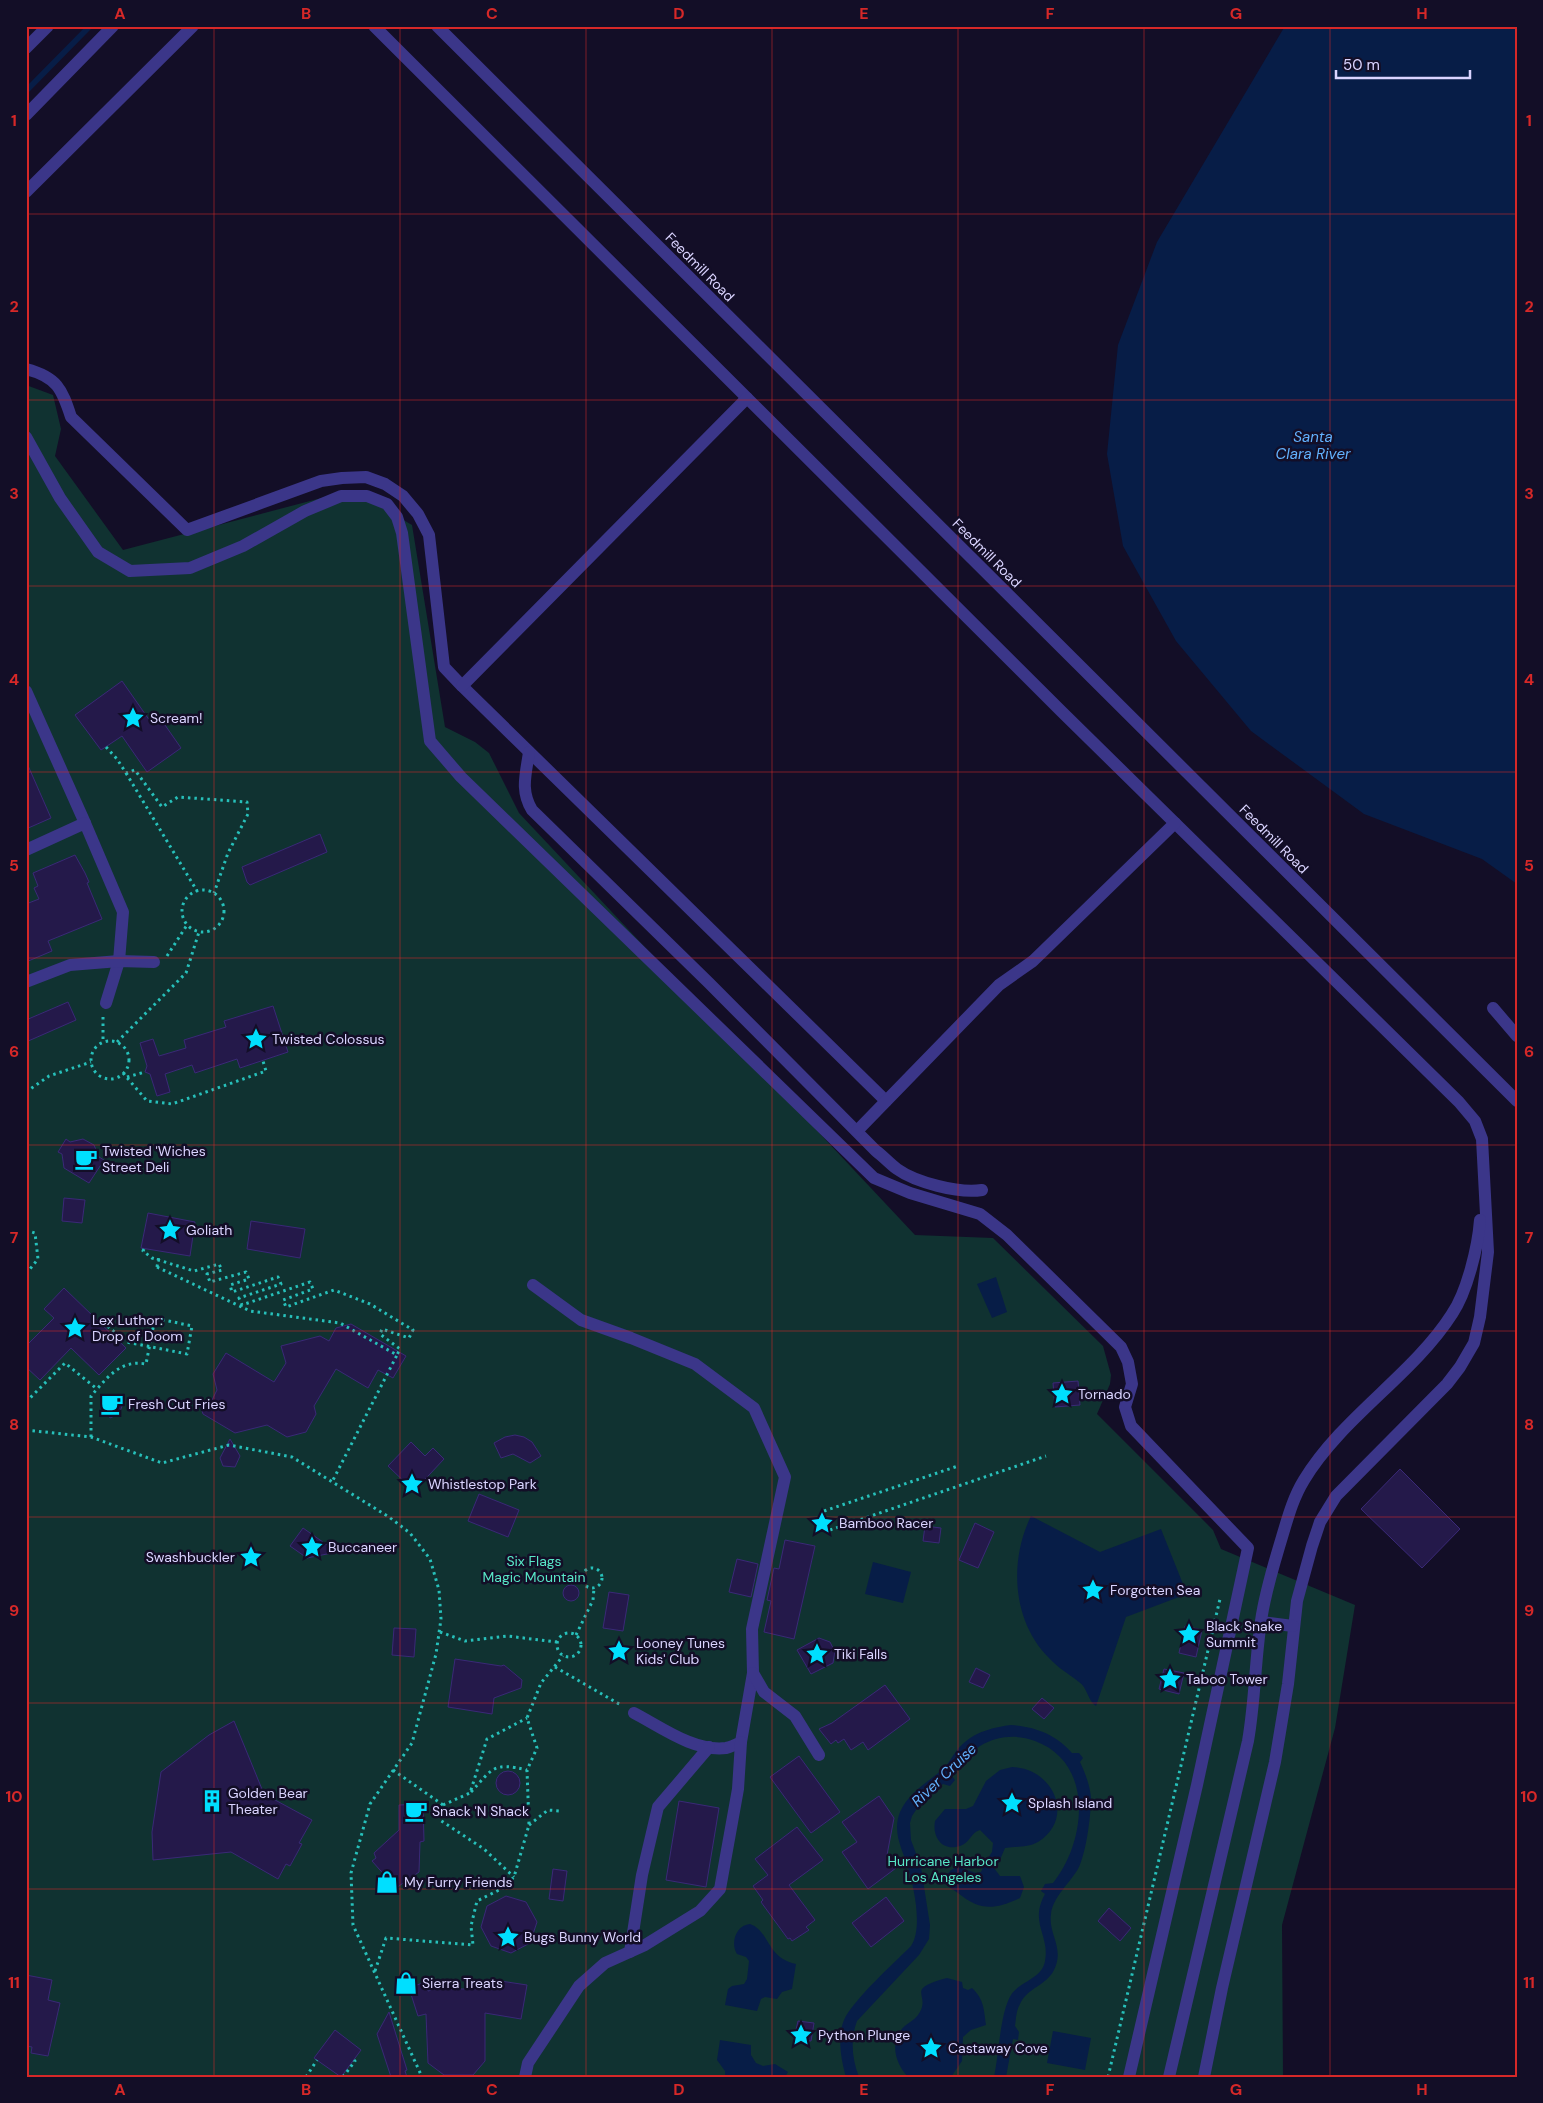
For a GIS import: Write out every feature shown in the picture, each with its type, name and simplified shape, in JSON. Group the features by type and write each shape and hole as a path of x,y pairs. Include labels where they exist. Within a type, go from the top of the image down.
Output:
{"street":[{"path":"26,48 48,26"},
{"path":"26,115 113,26"},
{"path":"26,192 193,26"},
{"path":"374,26 1175,823 1459,1102 1474,1121 1482,1139 1488,1252 1480,1317 1474,1343 1460,1367 1447,1384 1336,1496 1320,1522 1297,1601 1288,1684 1280,1733 1222,1988 1204,2077"},
{"name":"Feedmill Road","path":"437,26 1517,1101"},
{"path":"26,369 40,372 55,382 63,392 71,417 187,530 321,481 366,477 385,484 403,496 418,514 428,535 444,667 886,1101"},
{"path":"462,686 747,398"},
{"path":"26,437 60,498 98,552 130,571 190,568 243,546 305,511 341,496 367,496 387,504 397,517 402,533 430,741 461,777 874,1178 910,1194 980,1214 1007,1235 1121,1347 1128,1362 1132,1384 1125,1407 1131,1426 1248,1548 1199,1776 1129,2077"},
{"path":"26,691 123,912 120,961 106,1003"},
{"path":"529,752 524,782 525,798 532,810 857,1131 897,1169 912,1177 972,1192 982,1190"},
{"path":"26,850 85,823"},
{"path":"857,1131 999,985 1033,961 1175,823"},
{"path":"26,982 70,965 120,961 154,962"},
{"path":"1493,1008 1517,1036"},
{"path":"1169,2077 1248,1741 1253,1714 1261,1622 1273,1566 1292,1504 1304,1481 1319,1459 1426,1346 1448,1320 1458,1303 1480,1230 1484,1179"},
{"path":"525,2077 528,2063 579,1986 605,1963 645,1945 700,1911 720,1888 738,1788 741,1742 752,1673 752,1629 785,1477 754,1408 694,1364 581,1320 533,1285"},
{"path":"1261,1622 1293,1626"},
{"path":"752,1673 764,1692 795,1716 819,1755"},
{"path":"634,1713 680,1737 709,1747 728,1748 741,1742"},
{"path":"630,1952 642,1875 658,1806 709,1747"}],"path":[{"path":"106,747 126,773 197,891"},
{"path":"126,773 135,770 162,807 178,797 247,802 248,814 228,853 214,893"},
{"path":"204,890 214,893 222,901 224,908 222,921 213,931 199,932 187,925 182,913 183,906 191,894 197,891 204,890"},
{"path":"154,962 168,955 187,925"},
{"path":"117,1042 186,973 199,932"},
{"path":"104,1042 103,1020 106,1003"},
{"path":"104,1042 117,1042 127,1050 129,1063 118,1077 107,1078 96,1073 91,1062 93,1050 104,1042"},
{"path":"123,1073 147,1101 172,1104 266,1072 263,1061"},
{"path":"26,1092 49,1076 91,1062"},
{"path":"127,1078 144,1072"},
{"path":"26,1230 35,1233 38,1259 26,1274"},
{"path":"144,1248 144,1251 152,1258 194,1271 219,1264 222,1270 207,1274 210,1282 246,1272 248,1279 230,1285 232,1292 278,1277 281,1284 239,1298 242,1305 310,1282 313,1289 283,1300 286,1308 334,1290 370,1304 413,1330 409,1338 382,1329 380,1334 400,1349 332,1482"},
{"path":"159,1255 157,1267 250,1311 340,1323 397,1355"},
{"path":"91,1437 91,1396 111,1372 124,1365 146,1364 149,1346 156,1318 192,1326 187,1354 149,1346 126,1342 105,1324 103,1326"},
{"path":"26,1402 65,1363 97,1389"},
{"path":"26,1430 91,1437 162,1463 229,1444 292,1457 389,1517 410,1533 430,1559 439,1590 441,1619 436,1654 412,1743 370,1804 351,1873 353,1925 422,2077"},
{"path":"830,1530 1046,1456"},
{"path":"824,1510 958,1466"},
{"path":"576,1635 593,1600 594,1588 601,1579 598,1571 592,1569 586,1571 582,1580 588,1587 594,1588"},
{"path":"1108,2077 1221,1593"},
{"path":"440,1632 465,1641 507,1636 557,1642"},
{"path":"565,1634 576,1635 581,1641 581,1650 572,1657 563,1656 558,1650 557,1642 558,1638 565,1634"},
{"path":"470,1793 487,1739 527,1718 541,1684 563,1656"},
{"path":"555,1666 634,1713"},
{"path":"375,1972 386,1938 473,1945 471,1926 477,1901 503,1888 514,1877 529,1826 527,1770 537,1748 527,1718"},
{"path":"443,1805 470,1793 493,1768 509,1766 527,1770"},
{"path":"393,1770 443,1805"},
{"path":"443,1805 440,1820 484,1849 514,1877"},
{"path":"529,1826 548,1810 560,1811"},
{"path":"306,2077 317,2060"},
{"path":"343,2077 354,2060"}],"green space":[{"name":"Six Flags Magic Mountain","path":"26,385 53,395 61,429 55,456 123,550 352,490 412,525 445,727 475,742 489,753 519,813 915,1235 993,1238 1103,1346 1111,1375 1110,1384 1097,1414 1213,1530 1221,1549 1355,1605 1335,1728 1282,1925 1283,2077 26,2077"}],"water":[{"name":"Santa Clara River","path":"1285,26 1517,26 1517,884 1482,859 1364,814 1251,731 1176,641 1123,546 1107,454 1118,345 1157,242"},
{"path":"996,1277 1007,1312 992,1318 977,1284"},
{"path":"1031,1516 1100,1552 1161,1529 1187,1594 1126,1617 1096,1706 1082,1685 1052,1662 1027,1627 1021,1609 1017,1571 1019,1552"},
{"path":"873,1562 911,1572 903,1603 865,1594"},
{"name":"River Cruise","path":"1011,1725 1037,1730 1052,1736 1072,1753 1079,1753 1083,1758 1080,1762 1091,1798 1087,1835 1081,1862 1052,1908 1051,1921 1057,1948 1057,1962 1051,1975 1027,1994 1019,2007 1015,2026 1019,2032 1018,2040 1013,2039 1006,2077 994,2077 1004,2012 1015,1990 1040,1972 1043,1967 1046,1952 1039,1913 1045,1894 1041,1891 1045,1884 1053,1883 1073,1847 1078,1826 1079,1805 1076,1785 1068,1767 1054,1752 1035,1741 1021,1737 1000,1738 976,1749 952,1776 955,1780 950,1786 943,1784 922,1801 912,1816 910,1823 911,1840 921,1867 930,1925 929,1939 919,1955 857,2021 853,2035 853,2049 859,2077 846,2077 840,2041 844,2020 856,2002 911,1946 915,1938 917,1919 915,1896 897,1833 900,1812 909,1798 946,1766 960,1747 970,1738 987,1730"},
{"path":"1012,1767 1027,1770 1039,1776 1049,1786 1055,1797 1056,1821 1049,1832 1038,1842 1026,1846 1005,1848 994,1868 1000,1876 1020,1876 1024,1887 1020,1898 1002,1905 980,1906 966,1899 945,1883 945,1880 948,1873 958,1867 976,1873 981,1872 992,1852 993,1843 980,1830 974,1833 963,1845 948,1847 943,1845 937,1838 934,1827 935,1821 945,1809 966,1809 973,1806 986,1781 1000,1770"},
{"path":"750,1924 761,1932 779,1956 786,1961 796,1964 792,1989 782,1992 777,1999 765,1997 761,1999 757,2011 725,2005 728,1989 732,1986 744,1984 747,1979 749,1961 746,1957 737,1954 734,1940 741,1928"},
{"path":"947,1978 962,1982 963,1988 968,1990 972,1988 976,1992 983,2005 986,2025 971,2030 963,2037 962,2061 951,2077 908,2077 900,2066 896,2055 895,2048 898,2036 903,2028 918,2015 922,2008 922,1989 933,1982"},
{"path":"1053,2031 1091,2038 1085,2070 1047,2063"},
{"path":"720,2040 751,2045 751,2055 756,2063 763,2066 775,2064 788,2072 785,2077 725,2077 725,2071 717,2060"}],"building":[{"path":"122,681 150,721 158,715 181,748 147,772 122,736 101,750 75,715"},
{"path":"26,761 51,818 26,829"},
{"path":"320,834 327,852 250,885 247,882 242,867"},
{"path":"75,855 89,882 87,883 102,919 48,941 52,951 26,962 26,904 39,899 34,888 38,886 33,873"},
{"path":"68,1002 76,1020 26,1042 26,1020"},
{"path":"273,1006 288,1052 240,1068 237,1059 195,1073 192,1065 165,1074 170,1092 157,1096 150,1074 145,1072 147,1066 140,1043 153,1039 159,1056 186,1048 184,1040 226,1027 224,1021"},
{"path":"66,1139 70,1142 83,1139 94,1145 99,1157 104,1160 89,1183 64,1168 62,1154 58,1152"},
{"path":"64,1198 85,1200 82,1223 62,1221"},
{"path":"148,1213 195,1222 190,1256 141,1248"},
{"path":"251,1221 305,1229 300,1258 247,1249"},
{"path":"64,1288 126,1348 99,1375 71,1348 40,1380 26,1367 26,1346 54,1318 44,1309"},
{"path":"351,1324 406,1356 393,1378 378,1370 368,1388 336,1369 314,1406 316,1414 306,1432 287,1437 267,1425 235,1433 203,1414 200,1404 212,1400 217,1390 213,1374 226,1353 274,1382 286,1363 281,1346 320,1336 329,1341 336,1328"},
{"path":"1078,1381 1080,1405 1055,1407 1053,1383"},
{"path":"110,1395 124,1401 119,1414 110,1418 101,1400"},
{"path":"515,1435 524,1437 532,1442 541,1456 530,1463 513,1454 501,1458 494,1443 505,1437"},
{"path":"230,1439 240,1456 235,1467 223,1466 220,1458"},
{"path":"411,1442 425,1456 433,1448 444,1459 414,1491 388,1466"},
{"path":"1400,1469 1460,1529 1422,1568 1361,1509"},
{"path":"479,1494 519,1510 508,1537 468,1521"},
{"path":"975,1523 994,1532 978,1568 959,1560"},
{"path":"925,1526 941,1528 939,1543 923,1541"},
{"path":"303,1528 337,1552 307,1558 290,1546"},
{"path":"785,1540 815,1546 794,1639 764,1632 771,1601 767,1600 774,1568 779,1569"},
{"path":"737,1559 758,1564 751,1597 729,1592"},
{"path":"568,1585 574,1585 579,1590 577,1599 568,1601 563,1596 563,1590"},
{"path":"609,1592 629,1595 623,1631 603,1628"},
{"path":"1185,1626 1202,1630 1196,1657 1179,1653"},
{"path":"394,1628 416,1629 414,1657 392,1655"},
{"path":"819,1638 830,1642 835,1651 833,1663 811,1674 797,1650"},
{"path":"455,1659 504,1665 522,1680 521,1688 494,1698 492,1714 448,1707"},
{"path":"976,1668 990,1675 983,1688 969,1682"},
{"path":"1164,1669 1184,1673 1179,1694 1159,1689"},
{"path":"885,1685 910,1719 868,1750 863,1742 851,1750 844,1739 838,1743 836,1740 831,1744 819,1729 832,1723"},
{"path":"1042,1698 1054,1708 1044,1719 1032,1709"},
{"name":"Golden Bear Theater","path":"234,1721 264,1794 312,1820 299,1843 302,1844 290,1866 286,1864 278,1879 231,1852 153,1860 152,1832 161,1772 209,1735"},
{"path":"799,1756 840,1812 811,1833 770,1777"},
{"path":"508,1771 516,1775 520,1783 516,1791 508,1795 500,1791 496,1783 500,1775"},
{"path":"879,1796 894,1818 887,1855 896,1868 868,1889 842,1852 857,1842 842,1822"},
{"path":"679,1801 719,1808 706,1887 666,1880"},
{"path":"423,1804 424,1841 420,1842 419,1872 396,1888 372,1861 376,1858 374,1853 399,1830 399,1805"},
{"path":"797,1827 823,1860 789,1885 815,1920 806,1927 809,1930 792,1941 790,1938 788,1939 761,1902 763,1900 753,1886 768,1875 755,1859"},
{"path":"553,1869 567,1871 563,1901 549,1899"},
{"path":"506,1896 526,1902 537,1922 530,1943 511,1953 491,1946 481,1927 487,1906"},
{"path":"886,1897 904,1921 871,1947 852,1923"},
{"path":"1109,1908 1131,1928 1120,1941 1098,1921"},
{"path":"26,1975 52,1980 48,2000 60,2003 48,2056 31,2053 32,2047 26,2046"},
{"path":"494,1980 527,1985 521,2019 485,2013 485,2061 473,2075 444,2075 428,2063 426,2014 418,2016 409,1988 425,1982 428,1991 436,1989 493,1989"},
{"path":"389,2012 407,2070 405,2071 407,2077 391,2077 377,2034"},
{"path":"798,2021 814,2023 811,2041 794,2039"},
{"path":"335,2030 361,2050 341,2077 314,2058"}],"waterway":[{"path":"26,91 90,26"}],"place":[{"name":"Scream!","path":"133,718"},
{"name":"Twisted Colossus","path":"256,1039"},
{"name":"Twisted 'Wiches Street Deli","path":"86,1159"},
{"name":"Goliath","path":"170,1230"},
{"name":"Lex Luthor: Drop of Doom","path":"75,1328"},
{"name":"Tornado","path":"1062,1394"},
{"name":"Fresh Cut Fries","path":"112,1404"},
{"name":"Whistlestop Park","path":"412,1484"},
{"name":"Bamboo Racer","path":"822,1523"},
{"name":"Buccaneer","path":"312,1547"},
{"name":"Swashbuckler","path":"251,1557"},
{"name":"Forgotten Sea","path":"1093,1590"},
{"name":"Black Snake Summit","path":"1189,1634"},
{"name":"Looney Tunes Kids' Club","path":"619,1651"},
{"name":"Tiki Falls","path":"817,1654"},
{"name":"Taboo Tower","path":"1170,1679"},
{"name":"Golden Bear Theater","path":"212,1801"},
{"name":"Splash Island","path":"1012,1803"},
{"name":"Snack 'N Shack","path":"416,1811"},
{"name":"My Furry Friends","path":"387,1882"},
{"name":"Bugs Bunny World","path":"508,1937"},
{"name":"Sierra Treats","path":"406,1983"},
{"name":"Python Plunge","path":"801,2035"},
{"name":"Castaway Cove","path":"931,2048"}],"park label":[{"name":"Hurricane Harbor Los Angeles","path":"943,1869"}]}
